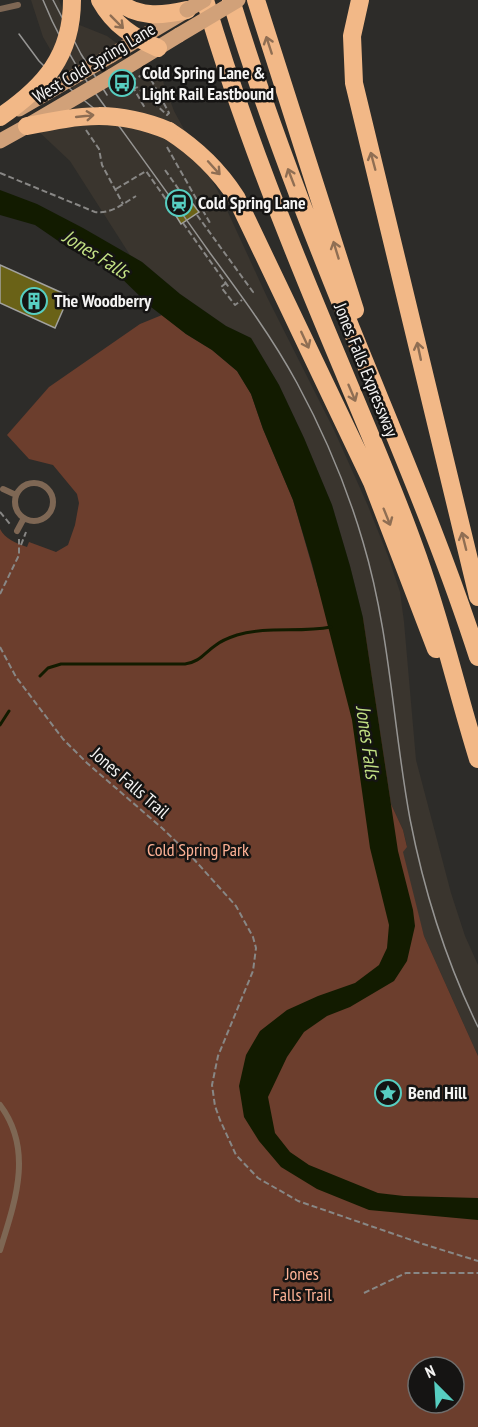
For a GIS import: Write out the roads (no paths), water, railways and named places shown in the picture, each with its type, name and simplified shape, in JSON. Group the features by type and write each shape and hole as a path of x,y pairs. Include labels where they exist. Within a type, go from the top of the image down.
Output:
{"highway":[{"path":"0,119 30,95 56,65 68,35 72,0"},
{"path":"100,0 132,44 158,48"},
{"path":"116,0 128,9 141,13 178,14"},
{"name":"Jones Falls Expressway","path":"204,0 251,138 291,244 414,545 433,600 456,688 478,759"},
{"name":"Jones Falls Expressway","path":"231,0 255,79 281,151 437,537 478,657"},
{"path":"255,0 392,426"},
{"path":"360,0 352,36 354,83 478,597"},
{"path":"27,126 67,118 112,115 167,125 213,166 236,197 372,482 441,661 456,688"}],"main road":[{"name":"West Cold Spring Lane","path":"0,119 204,0"},
{"name":"West Cold Spring Lane","path":"0,141 238,0"}],"lane":[{"path":"0,9 18,5"},
{"path":"38,484 47,489 52,499 51,509 44,517 34,521 24,518 17,511 16,495 23,487 38,484"},
{"path":"3,489 16,495"},
{"path":"17,530 24,518"},
{"path":"0,1105 12,1128 18,1146 20,1163 16,1198 0,1250"}],"water":[{"name":"Jones Falls","path":"0,190 37,204 142,262 180,294 226,326 251,338 279,385 304,438 332,505 363,618 398,851 415,926 407,961 394,981 350,1007 327,1016 304,1032 287,1057 268,1097 275,1133 290,1152 309,1165 378,1193 478,1198 478,1220 369,1210 317,1189 281,1167 259,1141 244,1117 239,1086 246,1055 260,1031 287,1010 355,983 379,965 387,948 389,925 370,848 352,720 312,564 293,500 251,394 237,371 212,350 186,334 151,307 113,270 70,249 35,225 0,215"}],"waterway":[{"path":"40,676 48,668 61,664 185,664 202,657 218,644 237,635 260,631 331,627"},
{"path":"0,725 9,711"}],"tram line":[{"path":"43,0 58,33 81,73 245,300 277,349 326,441 357,521 372,576 385,645 404,784 422,873 446,951 478,1027"},
{"path":"53,0 81,54 107,95"},
{"path":"19,34 52,74 108,120"}],"place":[{"name":"Cold Spring Lane & Light Rail Eastbound","path":"122,83"},
{"name":"Cold Spring Lane","path":"179,203"},
{"name":"The Woodberry","path":"34,301"},
{"name":"Bend Hill","path":"388,1093"}],"park label":[{"name":"Cold Spring Park","path":"198,850"},
{"name":"Jones Falls Trail","path":"302,1284"}]}
